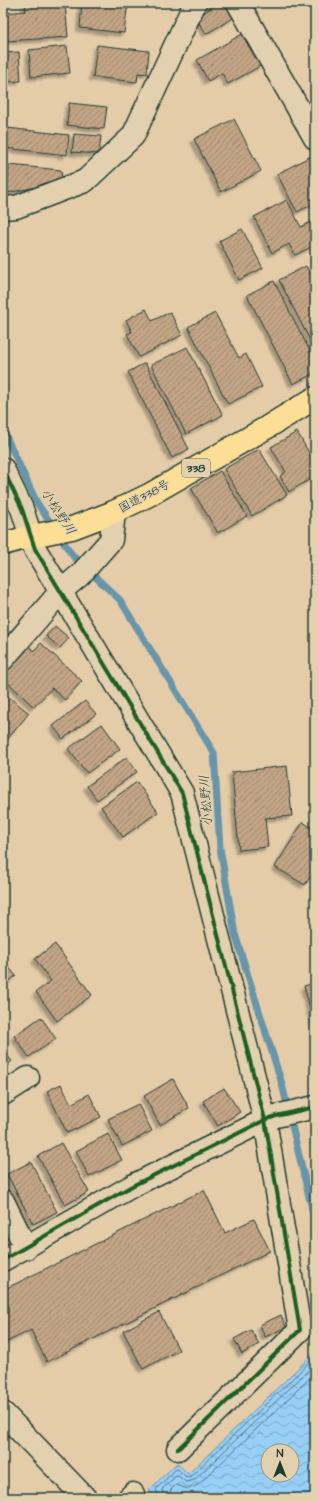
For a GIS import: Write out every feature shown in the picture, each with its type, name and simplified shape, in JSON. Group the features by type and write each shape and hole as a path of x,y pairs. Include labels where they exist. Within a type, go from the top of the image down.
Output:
{"highway":[{"name":"国道338号","path":"3,544 72,528 114,512 163,487 315,398"}],"street":[{"path":"3,208 16,207 85,181 133,136 195,3"},
{"path":"238,3 315,138"},
{"path":"3,469 22,509 37,535 36,549 182,793 270,1118 300,1330 178,1449"},
{"path":"3,659 61,591 80,575 111,540 114,512"},
{"path":"3,1094 28,1078"},
{"path":"3,1260 132,1186 270,1118 308,1108"},
{"path":"3,1201 26,1248"},
{"path":"3,1413 85,1498"}],"water":[{"path":"315,1352 315,1498 157,1498 149,1490 177,1463 188,1474"}],"building":[{"path":"25,3 65,3 68,37 6,41 4,13 26,11"},
{"path":"82,3 128,3 124,33 80,28"},
{"path":"208,3 226,3 235,17 206,34 196,18 211,8"},
{"path":"244,33 262,65 228,84 222,73 208,81 197,60"},
{"path":"97,45 149,51 147,74 138,73 137,82 93,77"},
{"path":"67,46 70,73 31,77 29,50"},
{"path":"19,52 21,81 3,82 3,53"},
{"path":"69,103 107,107 104,129 67,125"},
{"path":"234,119 261,171 221,192 194,139"},
{"path":"7,128 69,135 67,155 5,148"},
{"path":"74,134 101,136 99,154 72,152"},
{"path":"315,154 315,203 297,212 277,174"},
{"path":"9,165 61,170 62,179 46,185 7,193"},
{"path":"287,200 301,227 315,220 315,245 295,255 289,244 272,253 254,217"},
{"path":"242,229 263,268 239,280 219,241"},
{"path":"315,265 315,274 311,267"},
{"path":"306,266 315,284 315,350 279,280"},
{"path":"274,281 315,361 315,373 293,384 247,295"},
{"path":"146,309 152,321 170,312 182,335 139,357 127,334 132,332 126,320"},
{"path":"215,313 239,358 246,354 262,387 228,404 188,327"},
{"path":"187,347 223,415 186,434 151,365"},
{"path":"145,363 189,449 172,458 128,372"},
{"path":"297,432 315,463 315,476 289,492 280,476 286,472 271,447"},
{"path":"259,449 287,495 252,516 224,469"},
{"path":"220,471 247,516 218,533 191,488"},
{"path":"55,626 69,638 60,648 46,636"},
{"path":"41,643 82,681 65,700 52,688 34,707 3,678 3,674 29,646 34,651"},
{"path":"3,692 29,713 7,740 3,737"},
{"path":"85,701 96,714 63,739 53,726"},
{"path":"102,724 120,749 87,773 68,749"},
{"path":"127,757 137,772 97,800 87,786"},
{"path":"287,766 292,816 265,818 268,847 239,850 232,772"},
{"path":"137,782 158,812 123,837 101,807"},
{"path":"303,822 315,830 315,843 311,850 315,852 315,869 305,885 275,867"},
{"path":"55,944 92,995 57,1021 36,992 51,981 35,959"},
{"path":"3,960 16,976 3,986"},
{"path":"315,983 315,1026 304,986"},
{"path":"41,1017 56,1039 29,1057 14,1036"},
{"path":"3,1051 12,1061 3,1070"},
{"path":"173,1079 189,1108 160,1125 144,1096"},
{"path":"61,1084 71,1104 89,1094 101,1117 67,1133 47,1091"},
{"path":"224,1088 240,1112 218,1126 203,1101"},
{"path":"138,1104 152,1131 122,1146 108,1119"},
{"path":"108,1134 122,1160 89,1177 76,1151"},
{"path":"61,1143 89,1192 65,1205 38,1156"},
{"path":"31,1162 57,1212 33,1224 7,1174"},
{"path":"204,1190 225,1233 254,1219 270,1251 47,1362 31,1330 3,1344 3,1290"},
{"path":"159,1312 179,1350 143,1369 123,1331"},
{"path":"281,1315 286,1327 265,1337 260,1325"},
{"path":"251,1330 259,1344 242,1354 234,1339"}],"waterway":[{"name":"小松野川","path":"3,430 37,503 73,556 120,600 214,753 220,848 235,934 282,1084 315,1222"}],"cycle path":[{"path":"3,469 22,509 35,549 182,793 265,1120 300,1330 178,1449"},
{"path":"3,1260 132,1186 265,1120 315,1107"}]}
